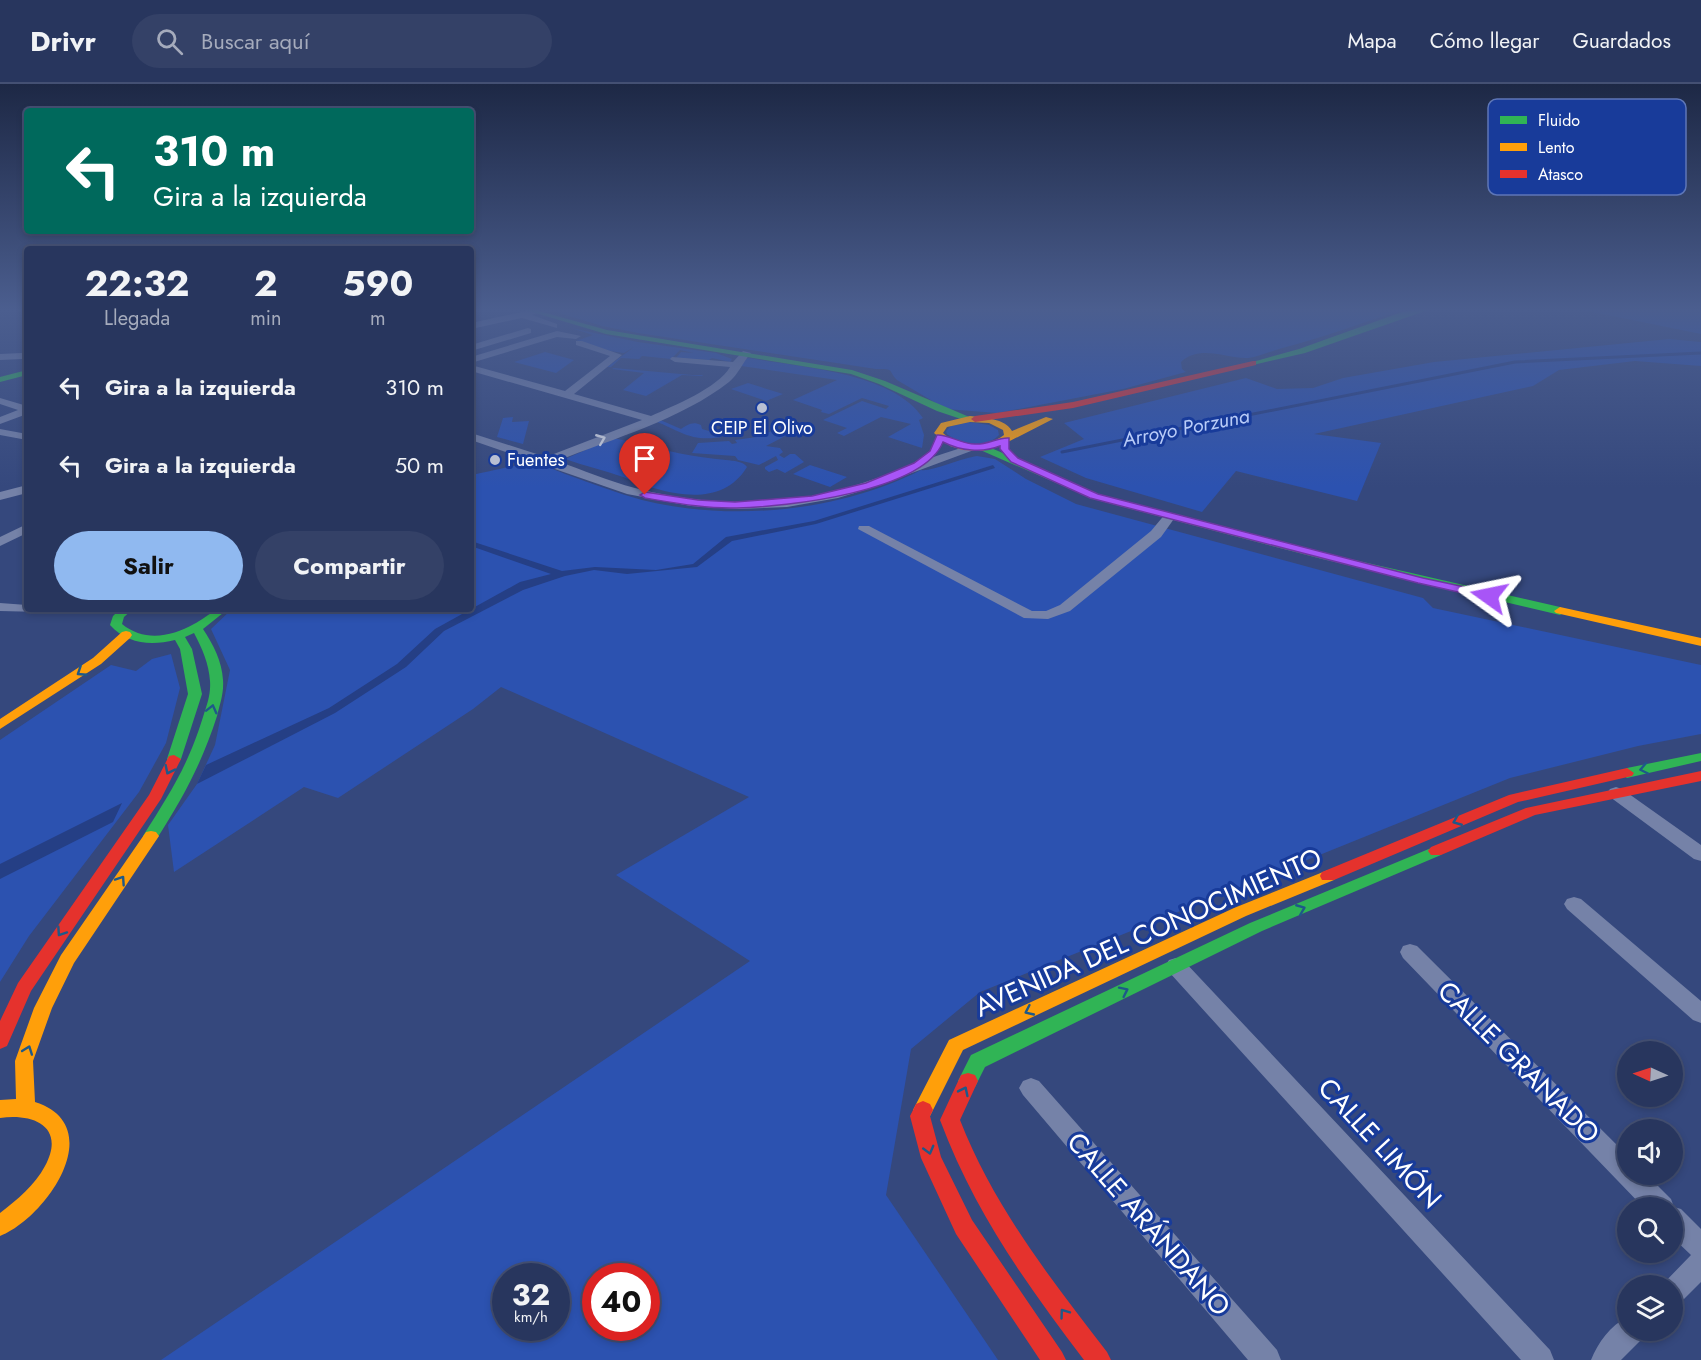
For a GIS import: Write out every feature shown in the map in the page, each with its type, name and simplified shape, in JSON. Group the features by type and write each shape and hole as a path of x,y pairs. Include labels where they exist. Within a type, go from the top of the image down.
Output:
{"street":[{"path":"0,374 17,369"},
{"path":"0,380 20,369"},
{"path":"474,369 651,419"},
{"path":"568,397 601,369"},
{"path":"568,397 606,369"},
{"path":"547,461 651,419 702,395 727,379 733,369"},
{"path":"828,369 868,376 896,386 943,412 1003,426 1007,438 1005,449 1015,460"},
{"path":"918,465 934,452 940,433 951,422 1073,405 1228,369"},
{"path":"474,437 645,495 698,503 735,505 786,503 837,494 877,483 944,454 1007,438 1079,410 1255,369"},
{"path":"0,401 24,409"},
{"path":"922,401 931,410 940,433 954,444 978,447 1015,460 1094,496 1422,581 1701,642"},
{"path":"0,421 24,411"},
{"path":"0,432 24,436"},
{"path":"0,496 24,490"},
{"path":"864,529 1029,615 1048,615 1065,608 1156,534 1170,516"},
{"path":"0,542 24,530"},
{"path":"0,607 24,609"},
{"path":"124,612 119,616 116,625 126,635 145,639 178,635 196,628 219,612"},
{"path":"26,1108 24,1061 43,1008 67,960 183,788 202,748 217,690 215,668 205,641 196,628"},
{"path":"0,725 97,662 126,635"},
{"path":"0,1041 24,988 156,796 177,754 195,694 186,649 178,635"},
{"name":"AVENIDA DEL CONOCIMIENTO","path":"1054,1360 964,1227 931,1158 920,1116 956,1045 1240,912 1514,798 1701,757"},
{"name":"AVENIDA DEL CONOCIMIENTO","path":"1099,1360 991,1214 958,1151 950,1120 978,1061 1256,927 1530,811 1701,776"},
{"path":"1616,793 1701,854"},
{"path":"1574,904 1701,1014"},
{"name":"CALLE GRANADO","path":"1410,952 1617,1163"},
{"name":"CALLE LIMÓN","path":"1176,966 1540,1360"},
{"name":"CALLE ARÁNDANO","path":"1031,1088 1267,1360"},
{"path":"0,1109 26,1108 45,1114 57,1126 61,1144 56,1165 42,1189 20,1212 0,1226"},
{"name":"CALLE GRANADO","path":"1639,1185 1651,1197"},
{"path":"1683,1229 1701,1247"},
{"path":"1683,1281 1701,1264"},
{"path":"1605,1360 1619,1341"}],"shaded area":[{"path":"539,369 562,369 556,373"},
{"path":"612,369 703,375 702,376 682,375 646,396 623,390 644,373"},
{"path":"758,369 818,369 868,381 890,390 909,403 923,418 919,420 924,435 922,448 888,437 911,424 881,417 844,436 837,433 847,428 823,420 862,401 886,409 889,406 862,398 829,414 793,400 837,380"},
{"path":"873,369 1182,369 1186,372 1123,389 997,413 946,409 897,380 889,370"},
{"path":"1397,369 1571,369 1559,370 1533,386 1314,434 1381,443 1357,501 1236,471 1202,512 1086,478 1040,457 1084,439 1064,423 1246,378 1277,389 1313,388 1343,378"},
{"path":"748,383 783,394 766,401 731,389"},
{"path":"513,417 512,422 529,421 523,444 497,437 503,418"},
{"path":"658,419 681,429 695,423 709,431 711,435 722,437 694,437 655,421"},
{"path":"969,422 989,425 998,430 999,435 987,442 973,444 959,441 947,434 946,431 951,426"},
{"path":"777,429 791,433 766,446 780,448 783,452 779,455 784,458 795,454 804,462 785,473 777,469 769,472 765,469 778,460 776,456 759,465 738,460 735,456 692,453 698,443 729,441 732,444 737,443 735,440 757,437"},
{"path":"613,438 632,442 629,444 631,446 635,443 691,455 735,461 747,467 735,481 721,490 705,494 688,494 653,488 565,459"},
{"path":"977,456 995,459 1026,479 1076,504 1423,598 1433,608 1701,665 1701,734 1638,746 1510,778 980,992 911,1049 886,1195 998,1360 161,1360 750,961 616,875 749,797 501,687 473,709 338,798 304,787 174,872 168,825 197,784 215,745 230,670 211,629 229,612 474,612 474,474 531,464 550,468 642,500 676,507 748,511 820,504 855,496 926,470"},
{"path":"810,465 847,477 830,487 793,474"},
{"path":"993,465 995,468 816,524 732,541 697,567 627,574 594,570 565,576 523,590 444,631 406,667 335,713 197,784 206,765 329,708 397,664 435,629 466,612 474,612 474,607 520,582 551,574 474,547 474,542 562,571 595,567 656,570 693,564 726,537 814,521"},
{"path":"171,654 180,688 166,743 139,792 29,936 0,982 0,740 111,665 136,671 152,659"},
{"path":"122,803 113,822 0,879 0,864"}],"waterway":[{"name":"Arroyo Porzuna","path":"1062,452 1482,369"}],"traffic: fast":[{"path":"831,369 867,377 940,409 970,419"},
{"path":"0,380 24,373"},
{"path":"981,447 1097,497 1322,556 1560,611"},
{"path":"124,612 119,616 116,625 127,634 140,639 155,640 185,633 200,626 219,612"},
{"path":"151,836 179,792 200,750 216,695 217,681 214,665 196,628"},
{"path":"174,759 195,694 186,649 178,635"},
{"path":"1627,773 1701,757"},
{"path":"968,1081 978,1061 1256,927 1436,851"}],"traffic: slow":[{"path":"970,419 991,421 1007,429 1009,436 992,446 972,448 953,444 938,433 944,425 970,419"},
{"path":"1009,436 1049,419"},
{"path":"1560,611 1701,642"},
{"path":"0,725 97,661 126,635"},
{"path":"26,1108 24,1061 43,1008 67,960 151,836"},
{"path":"923,1110 956,1045 1240,912 1328,876"},
{"path":"0,1109 23,1108 44,1114 55,1125 60,1140 60,1154 55,1169 46,1182 24,1207 0,1226"}],"traffic: jam":[{"path":"975,419 1073,405 1229,369"},
{"path":"0,1041 24,988 156,796 174,759"},
{"path":"1328,876 1514,798 1627,773"},
{"path":"1436,851 1531,811 1701,776"},
{"path":"968,1081 950,1120 978,1186 1034,1275 1099,1360"},
{"path":"923,1110 920,1116 931,1158 964,1227 1054,1360"}],"place":[{"name":"CEIP El Olivo","path":"762,408"},
{"name":"Fuentes","path":"495,460"}],"route":[{"path":"645,495 716,505 776,504 812,499 885,480 918,465 938,448 941,437 964,447 991,446 1006,440 1003,445 1007,453 1015,460 1094,496 1422,581 1489,596"}]}
